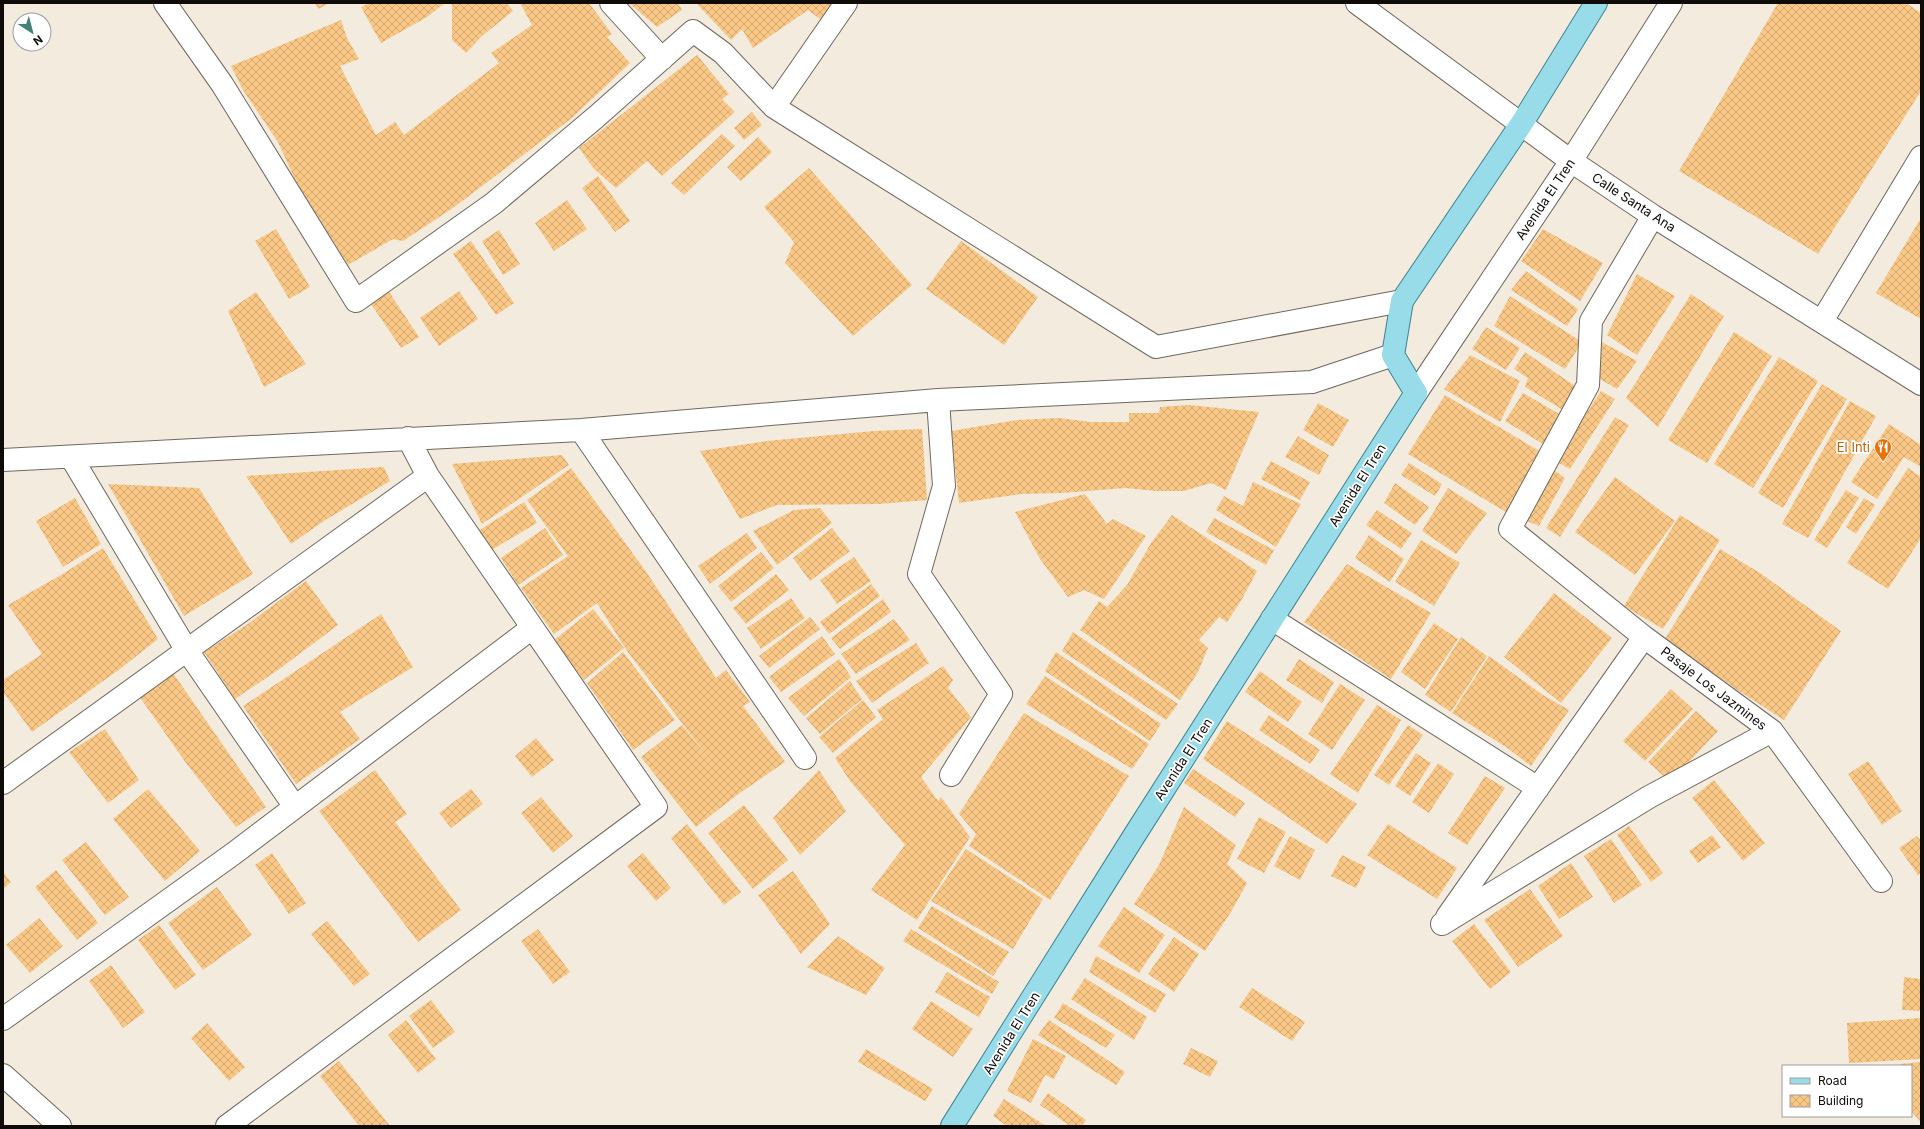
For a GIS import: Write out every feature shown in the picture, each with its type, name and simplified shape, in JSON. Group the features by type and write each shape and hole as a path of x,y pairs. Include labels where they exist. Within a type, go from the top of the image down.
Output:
{"main road":[{"path":"1416,393 1393,355 1402,301 1522,123 1596,3"},
{"name":"Avenida El Tren","path":"952,1126 1134,836 1416,393"}],"street":[{"path":"165,3 222,84 356,301 494,203 596,117 693,31 723,53 774,107 1156,347 1402,301"},
{"path":"611,3 662,59"},
{"path":"774,107 846,3"},
{"name":"Calle Santa Ana","path":"1357,3 1571,160 1653,216 1921,384"},
{"name":"Avenida El Tren","path":"1416,393 1571,160 1671,3"},
{"path":"1822,321 1921,157"},
{"name":"Pasaje Los Jazmines","path":"1653,216 1591,321 1588,385 1510,529 1644,637 1772,731 1881,881"},
{"path":"3,460 581,430 938,400 1312,382 1393,355"},
{"path":"938,400 944,486 919,574 1001,694 952,775"},
{"path":"581,430 805,758"},
{"path":"227,1126 656,807 428,476 408,438"},
{"path":"71,457 186,649 295,807"},
{"path":"3,783 186,649 428,476"},
{"path":"1272,619 1538,788"},
{"path":"3,1019 295,807 532,628"},
{"path":"1644,637 1442,924 1649,797 1772,731"},
{"path":"3,1075 60,1126"}],"building":[{"path":"315,3 330,3 318,9"},
{"path":"369,3 445,3 427,17 381,43 361,7"},
{"path":"452,3 507,3 513,11 482,36 466,53 452,40"},
{"path":"520,3 589,3 612,34 607,37 630,63 572,118 453,208 403,241 393,239 348,265 298,186 278,142 243,90 231,66 341,20 347,38 359,59 340,66 376,135 395,122 404,135 499,63 491,53 532,25"},
{"path":"629,3 678,3 682,10 657,27"},
{"path":"696,3 836,3 837,5 820,19 808,10 753,48 742,29 731,40"},
{"path":"1778,3 1906,3 1921,13 1921,91 1818,254 1679,171"},
{"path":"697,55 729,94 722,99 735,112 662,176 647,161 616,188 594,169 579,148"},
{"path":"752,112 762,125 744,140 734,128"},
{"path":"722,134 735,146 684,195 671,183"},
{"path":"758,137 772,152 741,181 727,167"},
{"path":"809,168 912,285 853,336 785,263 794,242 764,207"},
{"path":"598,176 630,221 615,232 582,188"},
{"path":"567,200 587,229 554,251 535,223"},
{"path":"1921,218 1921,319 1876,293"},
{"path":"276,229 310,287 289,299 255,241"},
{"path":"1543,229 1603,263 1580,301 1521,261"},
{"path":"499,230 520,264 503,275 482,241"},
{"path":"471,241 514,303 496,315 453,254"},
{"path":"961,241 1038,297 1004,345 926,289"},
{"path":"1526,271 1578,309 1567,326 1511,290"},
{"path":"1637,274 1675,296 1637,355 1607,335"},
{"path":"459,291 478,319 439,346 420,318"},
{"path":"256,292 306,364 264,387 228,311"},
{"path":"389,292 419,337 401,348 371,304"},
{"path":"1691,294 1724,316 1658,427 1626,398"},
{"path":"1510,296 1582,342 1565,369 1494,326"},
{"path":"1486,327 1520,348 1506,370 1472,349"},
{"path":"1734,332 1772,356 1707,463 1668,440"},
{"path":"1598,340 1637,361 1617,389 1600,379"},
{"path":"1525,352 1578,388 1563,410 1525,387 1528,378 1514,369"},
{"path":"1470,355 1520,381 1500,422 1444,389"},
{"path":"1779,357 1818,381 1753,488 1714,464"},
{"path":"1822,384 1847,399 1783,508 1758,493"},
{"path":"1601,391 1615,399 1570,469 1555,461"},
{"path":"1523,393 1561,415 1543,444 1505,421"},
{"path":"1445,395 1541,452 1506,512 1408,454"},
{"path":"1850,401 1876,416 1808,538 1782,524"},
{"path":"1318,403 1349,420 1333,447 1303,430"},
{"path":"1189,405 1259,412 1226,490 1211,483 1184,491 1156,491 1125,488 1062,493 1022,494 959,503 951,431 1017,420 1059,418 1091,422 1129,422 1129,413 1159,413 1160,407"},
{"path":"1615,417 1629,425 1560,537 1546,528"},
{"name":"El Inti","path":"1889,424 1921,445 1921,467 1904,457 1877,499 1851,482"},
{"path":"922,429 927,500 879,504 777,505 740,519 700,451 767,441 874,431"},
{"path":"1298,436 1329,455 1319,475 1285,457"},
{"path":"562,455 569,465 482,524 452,464"},
{"path":"1271,461 1310,482 1300,500 1261,479"},
{"path":"1409,463 1442,484 1435,496 1401,475"},
{"path":"384,467 390,481 324,521 291,544 246,476"},
{"path":"571,468 647,573 716,678 726,670 750,702 743,706 785,762 737,795 696,827 641,757 682,725 713,764 627,651 597,603 554,634 521,588 568,556 527,500"},
{"path":"1908,468 1921,477 1921,538 1888,589 1847,563"},
{"path":"1553,469 1565,478 1539,526 1524,520"},
{"path":"1615,477 1675,521 1635,575 1575,532"},
{"path":"1253,482 1301,504 1276,547 1216,510 1224,496 1243,506"},
{"path":"1395,483 1429,507 1415,525 1384,503"},
{"path":"108,484 199,488 253,574 184,616"},
{"path":"1448,488 1487,513 1456,554 1422,531"},
{"path":"1846,490 1859,498 1827,548 1814,540"},
{"path":"1085,494 1107,524 1113,519 1146,536 1104,599 1084,590 1068,597 1040,559 1015,512"},
{"path":"75,498 101,544 63,567 36,521"},
{"path":"1864,498 1875,505 1856,534 1846,527"},
{"path":"524,502 537,523 490,551 478,531"},
{"path":"820,508 832,523 777,565 753,531 794,510"},
{"path":"1377,510 1412,533 1401,549 1366,525"},
{"path":"1172,515 1257,571 1242,599 1227,622 1219,617 1199,640 1208,648 1198,672 1180,700 1080,630 1099,601 1107,607 1127,585 1151,543"},
{"path":"1680,515 1720,540 1663,629 1624,606"},
{"path":"1214,518 1274,550 1266,565 1206,532"},
{"path":"545,528 563,555 518,585 501,558"},
{"path":"832,528 850,551 810,581 793,558"},
{"path":"747,533 757,548 710,584 698,566"},
{"path":"1369,535 1404,559 1390,582 1355,558"},
{"path":"1421,540 1460,563 1434,606 1395,582"},
{"path":"103,548 158,639 120,669 32,732 3,692 3,680 42,654 8,605 61,575"},
{"path":"1720,549 1760,573 1841,631 1784,720 1736,689 1665,639"},
{"path":"761,552 774,568 731,602 718,586"},
{"path":"854,557 871,581 837,604 820,580"},
{"path":"1347,564 1431,613 1391,679 1304,622"},
{"path":"776,574 789,590 746,624 733,608"},
{"path":"306,581 338,625 278,670 235,699 204,652 245,626"},
{"path":"871,584 880,596 829,634 820,622"},
{"path":"1554,593 1612,638 1561,703 1504,657"},
{"path":"791,598 805,618 761,649 747,628"},
{"path":"883,599 891,612 840,649 831,638"},
{"path":"593,609 624,648 584,680 553,641"},
{"path":"381,614 413,667 340,712 360,739 296,784 243,706"},
{"path":"810,617 820,629 769,668 759,656"},
{"path":"894,619 910,640 856,674 841,654"},
{"path":"1434,623 1458,639 1425,689 1401,672"},
{"path":"1073,632 1178,704 1166,720 1062,651"},
{"path":"822,636 835,654 781,692 769,677"},
{"path":"1461,637 1487,656 1451,712 1425,695"},
{"path":"916,643 929,663 872,703 856,681"},
{"path":"623,652 675,720 633,750 587,683"},
{"path":"1056,652 1161,724 1150,741 1045,671"},
{"path":"1489,656 1543,695 1569,710 1531,766 1506,747 1452,713"},
{"path":"839,659 851,677 804,716 788,698"},
{"path":"1299,659 1334,682 1322,703 1286,680"},
{"path":"943,666 953,680 948,688 971,717 921,777 938,801 941,797 970,837 917,920 871,890 905,845 850,781 835,758 883,719 877,710"},
{"path":"1260,671 1302,702 1288,722 1245,692"},
{"path":"173,673 266,807 236,827 186,763 139,696"},
{"path":"1045,676 1149,744 1132,769 1026,704"},
{"path":"850,681 862,699 820,734 806,718"},
{"path":"1340,684 1365,700 1332,750 1308,734"},
{"path":"1671,689 1693,709 1645,761 1623,741"},
{"path":"863,700 876,717 833,753 819,737"},
{"path":"1377,705 1401,720 1358,793 1330,774"},
{"path":"1696,711 1718,731 1670,782 1648,762"},
{"path":"1024,713 1129,776 1050,900 969,846 976,834 959,814"},
{"path":"1269,715 1320,750 1310,764 1259,730"},
{"path":"1227,721 1357,804 1327,844 1203,759"},
{"path":"1408,725 1423,735 1389,785 1374,775"},
{"path":"105,729 139,780 108,803 69,752"},
{"path":"536,738 554,760 532,777 515,756"},
{"path":"1416,753 1431,763 1410,796 1395,786"},
{"path":"1868,761 1902,811 1882,825 1848,774"},
{"path":"1438,763 1454,774 1429,813 1412,802"},
{"path":"1193,769 1245,803 1235,817 1184,783"},
{"path":"375,770 407,814 395,822 461,910 418,942 319,811"},
{"path":"819,770 846,811 800,855 773,818"},
{"path":"1485,776 1505,788 1467,845 1448,833"},
{"path":"1714,780 1765,843 1743,861 1692,798"},
{"path":"148,789 200,851 165,881 113,819"},
{"path":"471,789 483,804 451,828 439,813"},
{"path":"541,797 573,836 553,853 521,813"},
{"path":"744,805 788,860 753,889 708,833"},
{"path":"1184,807 1236,845 1227,864 1247,883 1231,912 1205,951 1134,904 1159,865"},
{"path":"1259,817 1286,832 1264,873 1237,859"},
{"path":"687,824 741,892 724,905 671,838"},
{"path":"1388,824 1457,868 1437,899 1367,855"},
{"path":"1629,826 1663,873 1651,882 1617,835"},
{"path":"1712,835 1721,847 1698,863 1689,851"},
{"path":"1290,836 1315,850 1300,880 1274,866"},
{"path":"1917,836 1921,841 1921,873 1918,875 1899,848"},
{"path":"1611,839 1642,885 1614,903 1584,856"},
{"path":"86,842 129,897 105,915 62,860"},
{"path":"966,849 1043,899 1013,949 931,901"},
{"path":"272,853 306,903 289,914 255,865"},
{"path":"643,853 671,888 656,901 627,866"},
{"path":"1342,855 1366,867 1356,888 1331,876"},
{"path":"1571,863 1593,897 1559,919 1538,886"},
{"path":"56,870 98,923 77,940 35,887"},
{"path":"793,871 830,924 801,954 758,895"},
{"path":"3,872 11,882 3,889"},
{"path":"217,887 252,935 203,970 168,923"},
{"path":"1530,889 1563,936 1518,967 1484,920"},
{"path":"932,906 1009,952 993,976 918,928"},
{"path":"1124,907 1165,935 1139,973 1098,946"},
{"path":"39,918 63,946 30,973 6,945"},
{"path":"327,921 370,974 354,986 311,934"},
{"path":"1474,924 1511,972 1490,989 1452,941"},
{"path":"159,925 196,975 175,990 138,940"},
{"path":"538,929 570,972 553,984 521,941"},
{"path":"911,929 999,982 992,994 903,941"},
{"path":"838,936 885,968 866,995 807,967"},
{"path":"1174,937 1199,954 1174,992 1148,974"},
{"path":"1096,956 1166,994 1155,1013 1089,972"},
{"path":"111,965 145,1012 123,1028 89,981"},
{"path":"947,972 990,997 979,1017 935,992"},
{"path":"1904,977 1921,979 1921,1011 1902,1010"},
{"path":"1085,978 1147,1017 1134,1040 1071,999"},
{"path":"1252,988 1305,1022 1292,1041 1239,1007"},
{"path":"431,1000 455,1032 433,1048 409,1016"},
{"path":"931,1001 973,1029 953,1057 912,1029"},
{"path":"1063,1003 1115,1035 1106,1048 1054,1018"},
{"path":"1921,1018 1921,1059 1849,1063 1847,1023"},
{"path":"406,1020 436,1059 418,1073 388,1035"},
{"path":"1049,1020 1125,1072 1116,1085 1038,1035"},
{"path":"207,1023 245,1067 229,1081 191,1038"},
{"path":"1033,1039 1066,1056 1054,1079 1045,1075 1031,1103 1007,1091"},
{"path":"1191,1048 1218,1061 1210,1077 1183,1064"},
{"path":"866,1049 933,1089 925,1101 858,1062"},
{"path":"339,1061 390,1126 359,1126 320,1076"},
{"path":"1921,1062 1921,1122 1912,1112 1912,1065 1900,1064"},
{"path":"1048,1093 1086,1120 1082,1126 1070,1126 1040,1105"},
{"path":"1004,1099 1046,1126 1007,1126 993,1116"}],"place":[{"name":"El Inti","path":"1883,462"}]}
